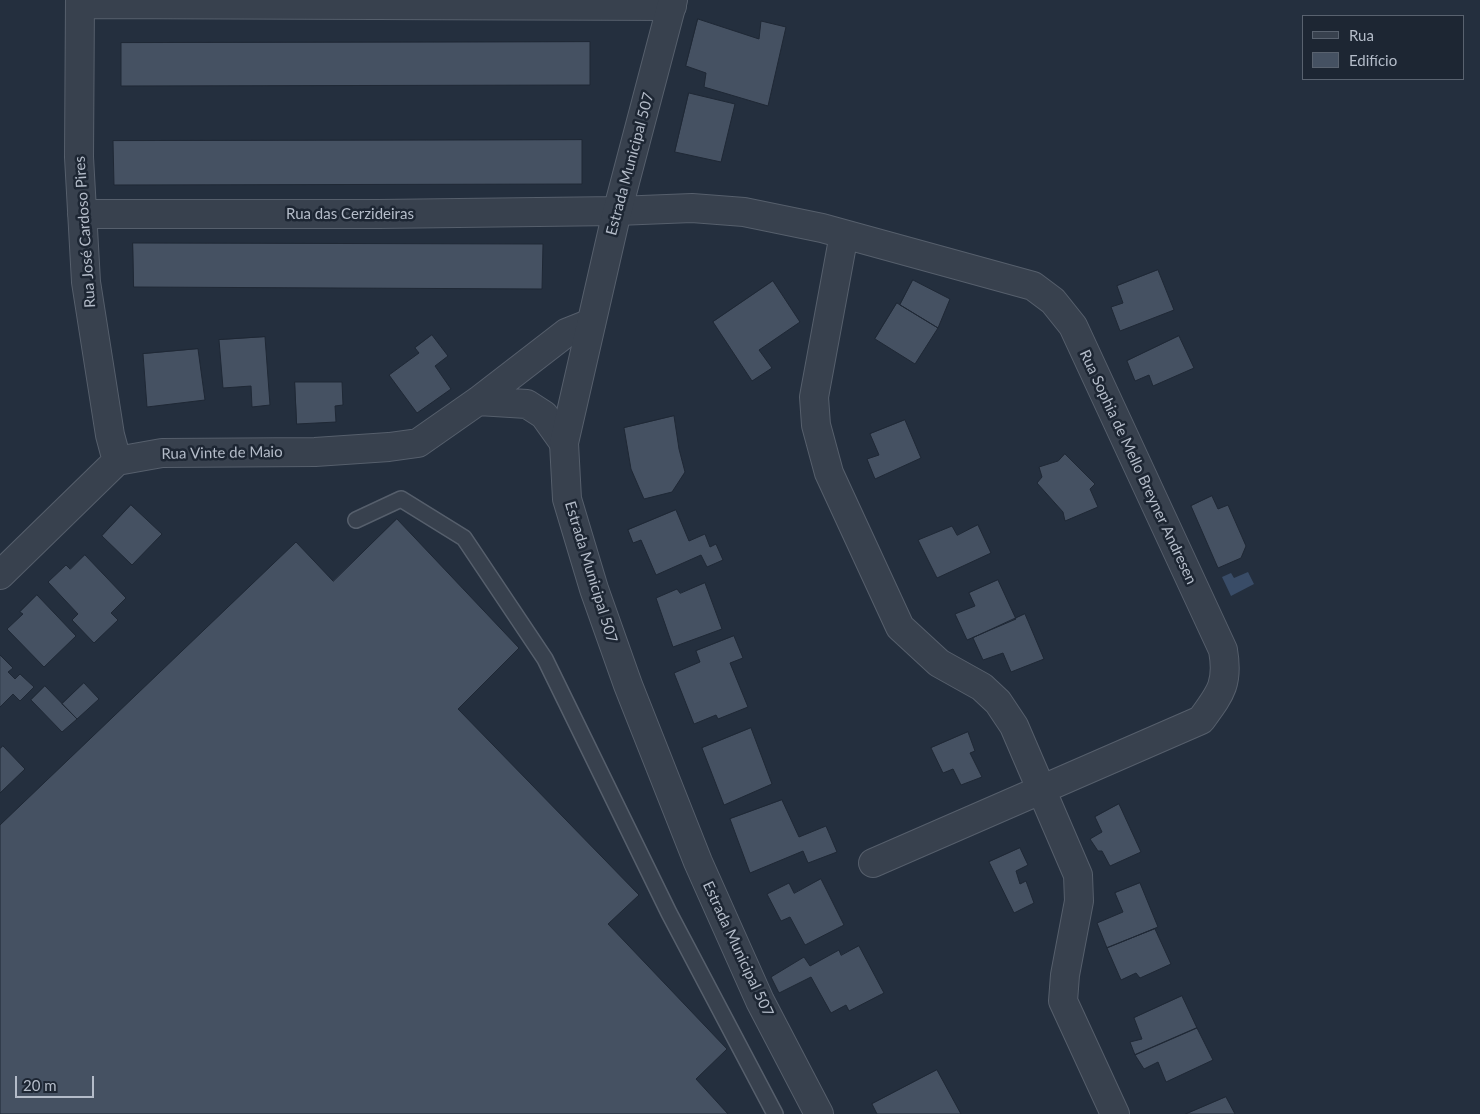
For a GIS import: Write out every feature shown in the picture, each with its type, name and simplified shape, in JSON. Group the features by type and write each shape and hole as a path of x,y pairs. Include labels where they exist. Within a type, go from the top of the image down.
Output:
{"street":[{"path":"80,2 673,3"},
{"name":"Rua José Cardoso Pires","path":"80,2 79,157 86,282 110,435 117,461"},
{"name":"Estrada Municipal 507","path":"673,3 618,211 564,443 567,499 594,589 628,685 698,862 756,992 819,1114"},
{"name":"Rua Sophia de Mello Breyner Andresen","path":"618,211 692,208 744,212 844,234 1033,286 1053,301 1073,326 1223,650 1226,666 1221,693 1201,720 873,863"},
{"name":"Rua das Cerzideiras","path":"82,214 379,214 618,211"},
{"path":"844,234 814,397 816,426 829,472 900,627 939,663 982,687 998,702 1014,726 1078,875 1079,901 1065,975 1063,1001 1115,1114"},
{"name":"Rua Vinte de Maio","path":"117,461 162,453 315,452 418,443 478,401 566,333 592,323"},
{"path":"478,401 527,404 544,415 564,443"},
{"path":"0,575 117,461"}],"lane":[{"path":"356,520 401,499 464,538 545,659 669,913 775,1114"}],"water":[{"path":"1248,572 1254,584 1231,596 1222,577 1231,573 1234,578"}],"building":[{"path":"698,19 759,39 761,21 786,27 768,106 704,87 706,73 686,66"},
{"path":"590,42 590,85 121,86 121,43"},
{"path":"689,93 735,104 721,162 675,152"},
{"path":"582,140 582,184 114,185 113,141"},
{"path":"133,243 543,244 542,289 134,287"},
{"path":"1158,270 1174,310 1120,331 1111,307 1123,303 1117,286"},
{"path":"913,280 950,299 938,328 900,305"},
{"path":"773,281 800,322 759,350 772,368 752,381 713,322"},
{"path":"897,303 938,328 915,364 875,339"},
{"path":"432,335 448,356 435,366 451,389 417,413 389,375 419,353 415,348"},
{"path":"1179,336 1194,368 1153,386 1149,375 1135,381 1127,361"},
{"path":"265,337 270,405 252,407 251,386 223,388 219,340"},
{"path":"198,349 205,400 147,407 143,354"},
{"path":"295,382 342,382 343,405 335,406 336,422 297,424"},
{"path":"674,416 685,472 672,492 644,499 631,469 624,428"},
{"path":"905,420 921,458 875,479 867,459 879,455 870,434"},
{"path":"1065,454 1095,484 1090,489 1098,507 1065,521 1063,512 1037,483 1042,477 1039,467 1058,461"},
{"path":"1212,496 1218,509 1228,505 1246,546 1241,558 1218,568 1191,506"},
{"path":"131,505 162,534 132,565 102,536"},
{"path":"676,510 689,541 705,534 710,547 716,544 723,560 707,567 701,555 656,575 641,540 633,543 628,530"},
{"path":"397,519 519,648 458,709 639,895 608,924 727,1049 696,1079 728,1114 0,1114 0,825 296,542 333,581"},
{"path":"978,525 991,553 937,578 918,540 952,526 957,535"},
{"path":"85,555 126,598 111,613 118,620 94,643 72,620 78,614 48,582 66,565 70,569"},
{"path":"998,580 1016,619 967,640 955,614 975,606 969,593"},
{"path":"705,583 722,629 673,647 656,598 677,589 680,593"},
{"path":"37,595 76,636 44,667 7,629 23,614 20,612"},
{"path":"1025,614 1044,659 1011,672 1003,653 983,660 973,638"},
{"path":"734,636 743,658 730,663 748,707 718,719 716,715 694,724 674,673 700,662 696,651"},
{"path":"0,655 13,668 8,672 15,679 20,674 34,687 20,701 13,694 0,707"},
{"path":"84,683 99,699 77,719 62,704"},
{"path":"45,686 77,719 62,732 31,700"},
{"path":"751,728 772,784 724,805 702,748"},
{"path":"968,732 975,751 970,753 982,777 961,785 953,769 943,773 931,748"},
{"path":"3,746 25,769 0,793 0,749"},
{"path":"782,800 799,837 826,826 837,852 808,863 803,851 750,873 730,819"},
{"path":"1119,804 1141,852 1110,866 1102,851 1098,851 1090,839 1102,832 1095,817"},
{"path":"1020,848 1028,865 1016,871 1020,884 1026,881 1034,903 1014,913 989,862"},
{"path":"821,879 844,925 805,945 790,917 781,921 767,894 789,883 794,893"},
{"path":"1140,883 1158,927 1107,948 1097,923 1123,912 1115,893"},
{"path":"1155,929 1171,964 1140,978 1136,973 1121,980 1107,948"},
{"path":"859,946 884,993 849,1011 846,1005 831,1013 811,977 779,993 771,977 804,957 810,966 839,950 841,955"},
{"path":"1182,996 1197,1028 1135,1055 1130,1042 1142,1039 1134,1018"},
{"path":"1197,1028 1213,1060 1166,1082 1158,1062 1144,1069 1135,1055"},
{"path":"937,1070 961,1114 877,1114 872,1104"},
{"path":"1226,1097 1235,1114 1186,1114"}]}
